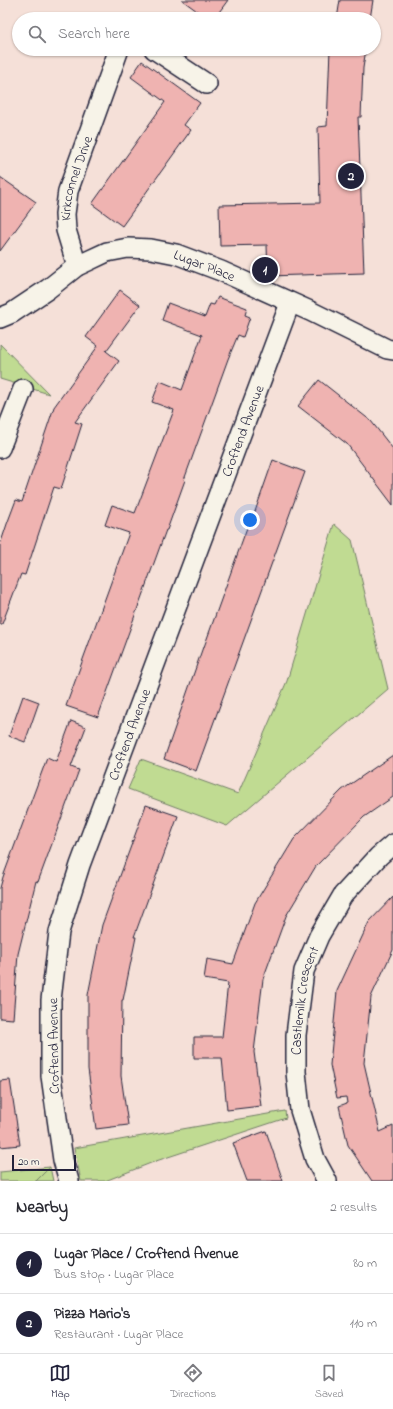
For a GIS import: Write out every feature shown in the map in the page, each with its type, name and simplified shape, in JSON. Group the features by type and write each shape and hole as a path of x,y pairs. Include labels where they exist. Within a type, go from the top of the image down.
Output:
{"street":[{"name":"Kirkconnel Drive","path":"77,266 66,230 65,214 68,191 116,56"},
{"path":"165,56 207,84"},
{"name":"Lugar Place","path":"77,266 107,252 128,248 151,249 176,254 221,271 387,349 393,350"},
{"path":"0,318 48,289 77,266"},
{"name":"Croftend Avenue","path":"68,1181 63,1160 51,1076 51,1000 59,932 80,865 290,303"},
{"path":"0,448 23,389"},
{"name":"Castlemilk Crescent","path":"328,1181 315,1159 300,1110 296,1072 296,1035 304,971 319,936 343,895 379,856 393,844"}],"green space":[{"path":"0,344 49,394 0,379"},
{"path":"334,524 352,540 388,689 227,826 128,789 141,759 238,794 287,681"},
{"path":"285,1111 286,1118 156,1161 105,1181 81,1181 74,1148"},
{"path":"50,1167 36,1181 0,1181 0,1172"},
{"path":"50,1167 53,1181 36,1181"}],"building":[{"path":"182,0 228,0 219,12 198,12"},
{"path":"340,0 373,0 371,12 338,12"},
{"path":"330,56 365,56 361,117 358,117 364,273 268,276 267,245 220,246 219,205 320,203 318,127 327,126"},
{"path":"142,61 200,103 184,125 191,130 122,226 92,204 165,102 131,77"},
{"path":"0,177 36,202 0,251"},
{"path":"120,290 140,305 106,351 119,361 75,422 82,424 61,489 54,487 25,575 21,574 2,624 0,624 0,545 7,524 16,500 22,502 54,407 98,346 86,337"},
{"path":"218,297 247,308 245,315 250,317 243,337 238,335 228,359 98,717 66,706 129,533 105,525 112,505 135,513 174,410 152,402 160,381 182,390 202,335 162,320 168,303 205,317 210,304 214,305"},
{"path":"319,380 371,421 393,449 393,505 347,444 298,406"},
{"path":"273,460 305,472 196,771 164,759 203,647 249,522 251,523"},
{"path":"23,696 39,702 25,742 9,736"},
{"path":"71,721 86,727 71,767 79,770 38,882 36,881 18,954 13,1019 0,1018 0,888 47,758 56,762"},
{"path":"393,755 393,797 364,817 316,866 286,916 263,979 254,1052 261,1106 227,1110 222,1058 194,1058 194,1037 222,1037 228,983 204,979 207,959 233,964 255,903 294,839 342,790"},
{"path":"146,805 178,816 134,937 136,937 122,1000 121,1076 128,1125 96,1129 88,1069 88,995 102,925"},
{"path":"393,897 393,950 371,997 364,1063 380,1132 393,1126 393,1181 372,1181 348,1145 339,1106 347,1103 346,1097 337,1098 330,1065 337,991 369,922"},
{"path":"10,1080 20,1145 0,1147 0,1081"},
{"path":"266,1131 283,1181 247,1181 233,1143"}],"place":[{"name":"Pizza Mario's","path":"351,176"},
{"name":"Lugar Place / Croftend Avenue","path":"265,270"}]}
